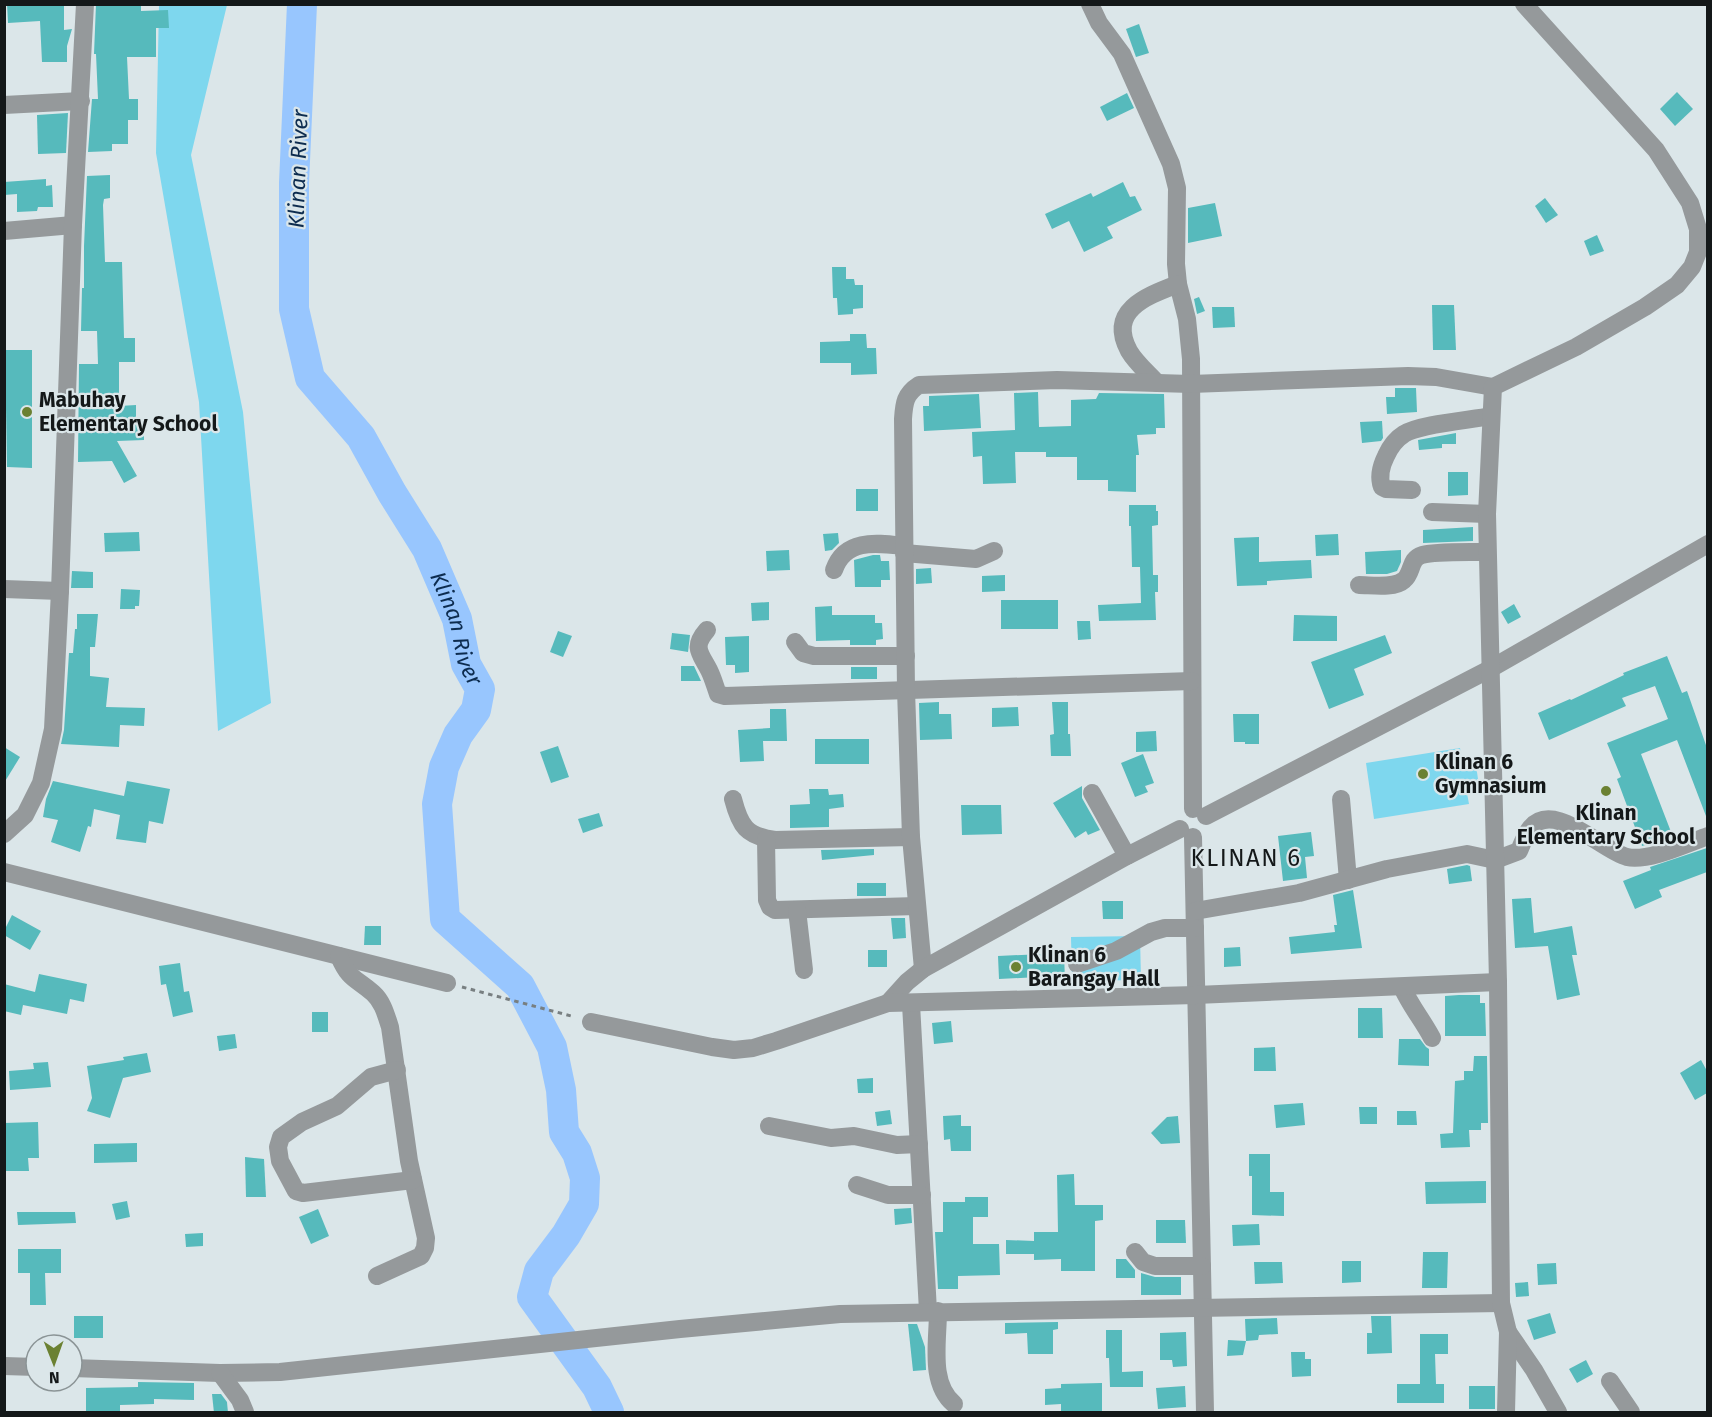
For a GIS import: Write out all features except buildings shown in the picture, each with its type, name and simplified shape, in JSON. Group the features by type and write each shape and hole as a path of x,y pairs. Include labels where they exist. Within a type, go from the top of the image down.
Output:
{"street":[{"path":"4,834 25,814 41,783 53,729 73,225 85,4"},
{"path":"888,1003 907,982 923,969 1127,856 1187,833 1198,837 1206,830 1207,821 1199,812 1192,681 1190,337 1178,284 1176,264 1177,188 1171,164 1122,54 1099,23 1090,4"},
{"path":"923,969 910,837 904,549 903,419 905,400 912,390 919,386 995,381 1057,380 1191,384 1408,376 1436,377 1493,387 1576,347 1645,307 1677,285 1692,267 1703,248 1690,203 1656,150 1524,4"},
{"path":"4,105 81,101"},
{"path":"4,231 73,225"},
{"path":"1157,383 1129,351 1122,328 1133,306 1142,299 1178,284"},
{"path":"1493,387 1486,514 1498,982 1501,1303 1508,1332 1506,1413"},
{"path":"1412,490 1382,487 1381,467 1395,441 1405,433 1421,427 1491,417"},
{"path":"1432,512 1486,514"},
{"path":"834,570 843,553 854,546 887,544 904,549 976,560 994,551"},
{"path":"1204,1413 1195,919 1187,833 1179,820 1181,816 1184,812 1199,812 1490,669 1707,544"},
{"path":"1359,585 1401,583 1406,579 1414,560 1424,554 1487,552"},
{"path":"4,589 60,591"},
{"path":"707,630 699,644 699,654 709,670 718,694 725,696 1192,681"},
{"path":"795,642 803,653 813,656 906,656"},
{"path":"1092,793 1127,856"},
{"path":"733,799 738,820 758,838 775,840 910,837"},
{"path":"1341,800 1348,880"},
{"path":"1077,964 1116,951 1151,932 1387,869 1467,854 1495,860 1519,850 1529,830 1543,820 1561,821 1628,857 1652,854 1707,836"},
{"path":"766,839 767,900 770,907 775,910 917,906"},
{"path":"4,872 447,983"},
{"path":"797,910 804,970"},
{"path":"339,956 345,971 374,994 384,1008 390,1027 413,1180 426,1238 421,1257 377,1276"},
{"path":"591,1022 734,1050 753,1048 776,1041 888,1003 1196,996 1498,982"},
{"path":"1402,987 1410,1005 1425,1024 1432,1038"},
{"path":"911,1004 922,1195 939,1382 946,1398 954,1404"},
{"path":"397,1070 371,1077 337,1106 302,1122 281,1137 278,1147 280,1161 296,1191 303,1193 413,1180"},
{"path":"769,1126 831,1138 854,1136 897,1144 919,1144"},
{"path":"857,1185 888,1195 922,1195"},
{"path":"1135,1252 1143,1262 1155,1266 1202,1266"},
{"path":"84,1368 220,1373 280,1372 840,1314 1501,1303"},
{"path":"1508,1332 1558,1413"},
{"path":"4,1366 24,1367"},
{"path":"220,1373 240,1400 245,1413"},
{"path":"1610,1381 1632,1413"}],"path":[{"path":"447,983 591,1022"}],"shaded area":[{"path":"159,5 227,5 191,155 243,412 271,703 218,731 199,402 156,153"},
{"name":"Klinan 6 Gymnasium","path":"1460,748 1462,760 1475,758 1479,786 1466,788 1469,804 1374,819 1366,763"},
{"path":"1140,936 1141,980 1072,981 1071,937"}],"waterway":[{"name":"Klinan River","path":"302,4 294,183 294,309 310,378 361,437 427,549 457,619 466,664 480,689 476,710 458,735 444,767 437,804 445,919 520,986 552,1047 561,1090 564,1132 577,1153 585,1178 584,1204 566,1235 539,1271 532,1297 597,1387 609,1412"}],"place":[{"name":"Mabuhay Elementary School","path":"27,412"},
{"name":"Klinan 6 Gymnasium","path":"1423,774"},
{"name":"Klinan Elementary School","path":"1606,791"},
{"name":"Klinan 6 Barangay Hall","path":"1016,967"}],"district":[{"name":"KLINAN 6","path":"1246,858"}]}
